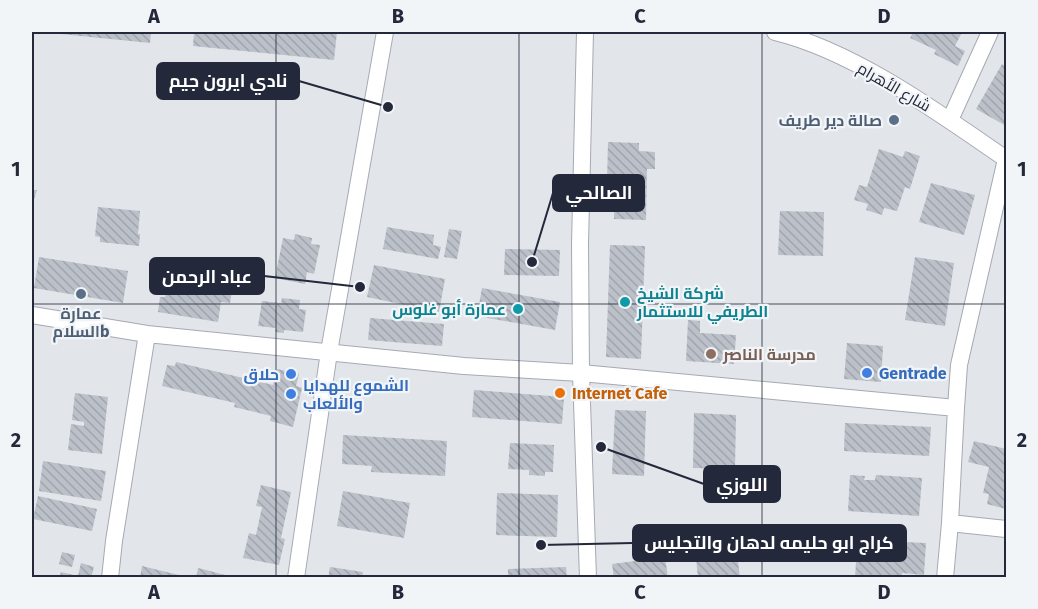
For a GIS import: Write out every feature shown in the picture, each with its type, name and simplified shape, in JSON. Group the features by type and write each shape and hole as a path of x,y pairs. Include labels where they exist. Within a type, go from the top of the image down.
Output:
{"street":[{"path":"296,578 329,352 385,32"},
{"path":"585,32 580,244 581,373 588,578"},
{"name":"شارع الأهرام","path":"775,32 804,39 842,57 950,120 1006,159"},
{"path":"950,120 990,32"},
{"path":"945,578 960,365 1006,159"},
{"path":"32,315 147,334 464,366 581,373 956,408"},
{"path":"110,578 147,334"},
{"path":"950,523 1006,529"}],"building":[{"path":"51,32 151,32 150,43"},
{"path":"194,32 337,32 334,60 193,46"},
{"path":"913,32 962,32 955,46 965,51 958,66 934,54 936,50 910,38"},
{"path":"1002,64 1006,67 1006,126 976,109"},
{"path":"608,142 639,143 639,151 655,152 655,169 647,169 646,220 614,219 615,182 607,181"},
{"path":"879,149 903,157 905,151 920,156 910,189 905,187 897,211 884,208 882,215 866,210 868,204 854,200 859,185 867,187"},
{"path":"931,183 975,195 964,235 919,222"},
{"path":"32,190 37,190 32,206"},
{"path":"98,207 140,211 139,246 100,242 100,237 95,236"},
{"path":"780,211 824,212 823,256 778,255"},
{"path":"387,227 434,235 433,245 441,247 438,259 383,249"},
{"path":"449,229 462,231 457,259 444,257"},
{"path":"295,234 312,238 311,244 320,245 314,274 307,272 305,284 275,278 283,238 294,240"},
{"name":"شركة الشيخ الطريفي للاستثمار","path":"610,245 645,246 641,359 606,357"},
{"path":"505,249 560,250 559,276 504,275"},
{"path":"39,257 128,271 123,303 34,288"},
{"path":"915,257 954,263 945,326 905,320"},
{"path":"374,265 445,279 439,312 367,297"},
{"path":"168,279 232,290 230,303 221,302 218,322 158,312 160,297 165,297"},
{"name":"عمارة أبو غلوس","path":"482,288 560,302 555,330 477,316"},
{"path":"282,298 300,300 299,309 306,310 303,332 284,330 284,333 275,332 276,328 258,326 262,301 281,303"},
{"path":"370,318 444,324 442,346 368,340"},
{"path":"688,320 700,321 700,333 736,335 734,364 686,361"},
{"path":"847,343 883,346 881,382 844,379"},
{"path":"176,362 273,385 277,369 299,374 296,386 302,388 293,427 270,421 271,416 234,407 235,403 162,386 167,365 175,366"},
{"path":"474,390 564,397 562,424 472,417"},
{"path":"75,393 108,397 102,454 68,450 71,424 84,426 84,422 72,420"},
{"path":"615,410 646,411 644,476 612,474"},
{"path":"694,413 736,415 735,469 693,468"},
{"path":"845,423 931,427 929,456 844,451"},
{"path":"343,435 447,441 445,476 371,472 372,466 342,464"},
{"path":"974,441 1006,449 1006,509 987,504 989,494 983,493 989,467 968,462"},
{"path":"510,443 554,445 553,472 545,472 545,476 529,475 529,470 508,469"},
{"path":"43,461 106,471 101,501 39,491"},
{"path":"850,475 865,476 864,480 875,480 876,475 922,478 919,516 848,511"},
{"path":"261,485 291,492 281,538 285,539 279,565 243,558 249,533 256,535 262,507 256,506"},
{"path":"343,491 410,503 404,538 337,526"},
{"path":"497,493 558,495 557,537 496,535"},
{"path":"38,496 97,509 92,531 33,519"},
{"path":"858,533 903,536 903,542 926,543 924,575 902,573 902,578 855,577"},
{"path":"62,552 75,555 72,567 59,564"},
{"path":"737,553 740,578 698,578 696,558"},
{"path":"665,557 668,578 614,578 612,564"},
{"path":"81,563 94,567 91,578 59,578 61,572 78,576"},
{"path":"142,566 187,577 187,578 140,578"},
{"path":"330,567 363,572 362,578 328,578"},
{"path":"566,567 567,578 508,578 508,569"},
{"path":"198,568 233,577 233,578 196,578"}],"place":[{"name":"نادي ايرون جيم","path":"388,107"},
{"name":"صالة دير طريف","path":"894,120"},
{"name":"الصالحي","path":"532,262"},
{"name":"عباد الرحمن","path":"360,287"},
{"name":"عمارة السلامb","path":"81,294"},
{"name":"شركة الشيخ الطريفي للاستثمار","path":"625,302"},
{"name":"عمارة أبو غلوس","path":"518,309"},
{"name":"مدرسة الناصر","path":"711,354"},
{"name":"Gentrade","path":"867,373"},
{"name":"حلاق","path":"291,374"},
{"name":"Internet Cafe","path":"560,393"},
{"name":"الشموع للهدايا والألعاب","path":"291,394"},
{"name":"اللوزي","path":"601,447"},
{"name":"كراج ابو حليمه لدهان والتجليس","path":"541,545"}]}
